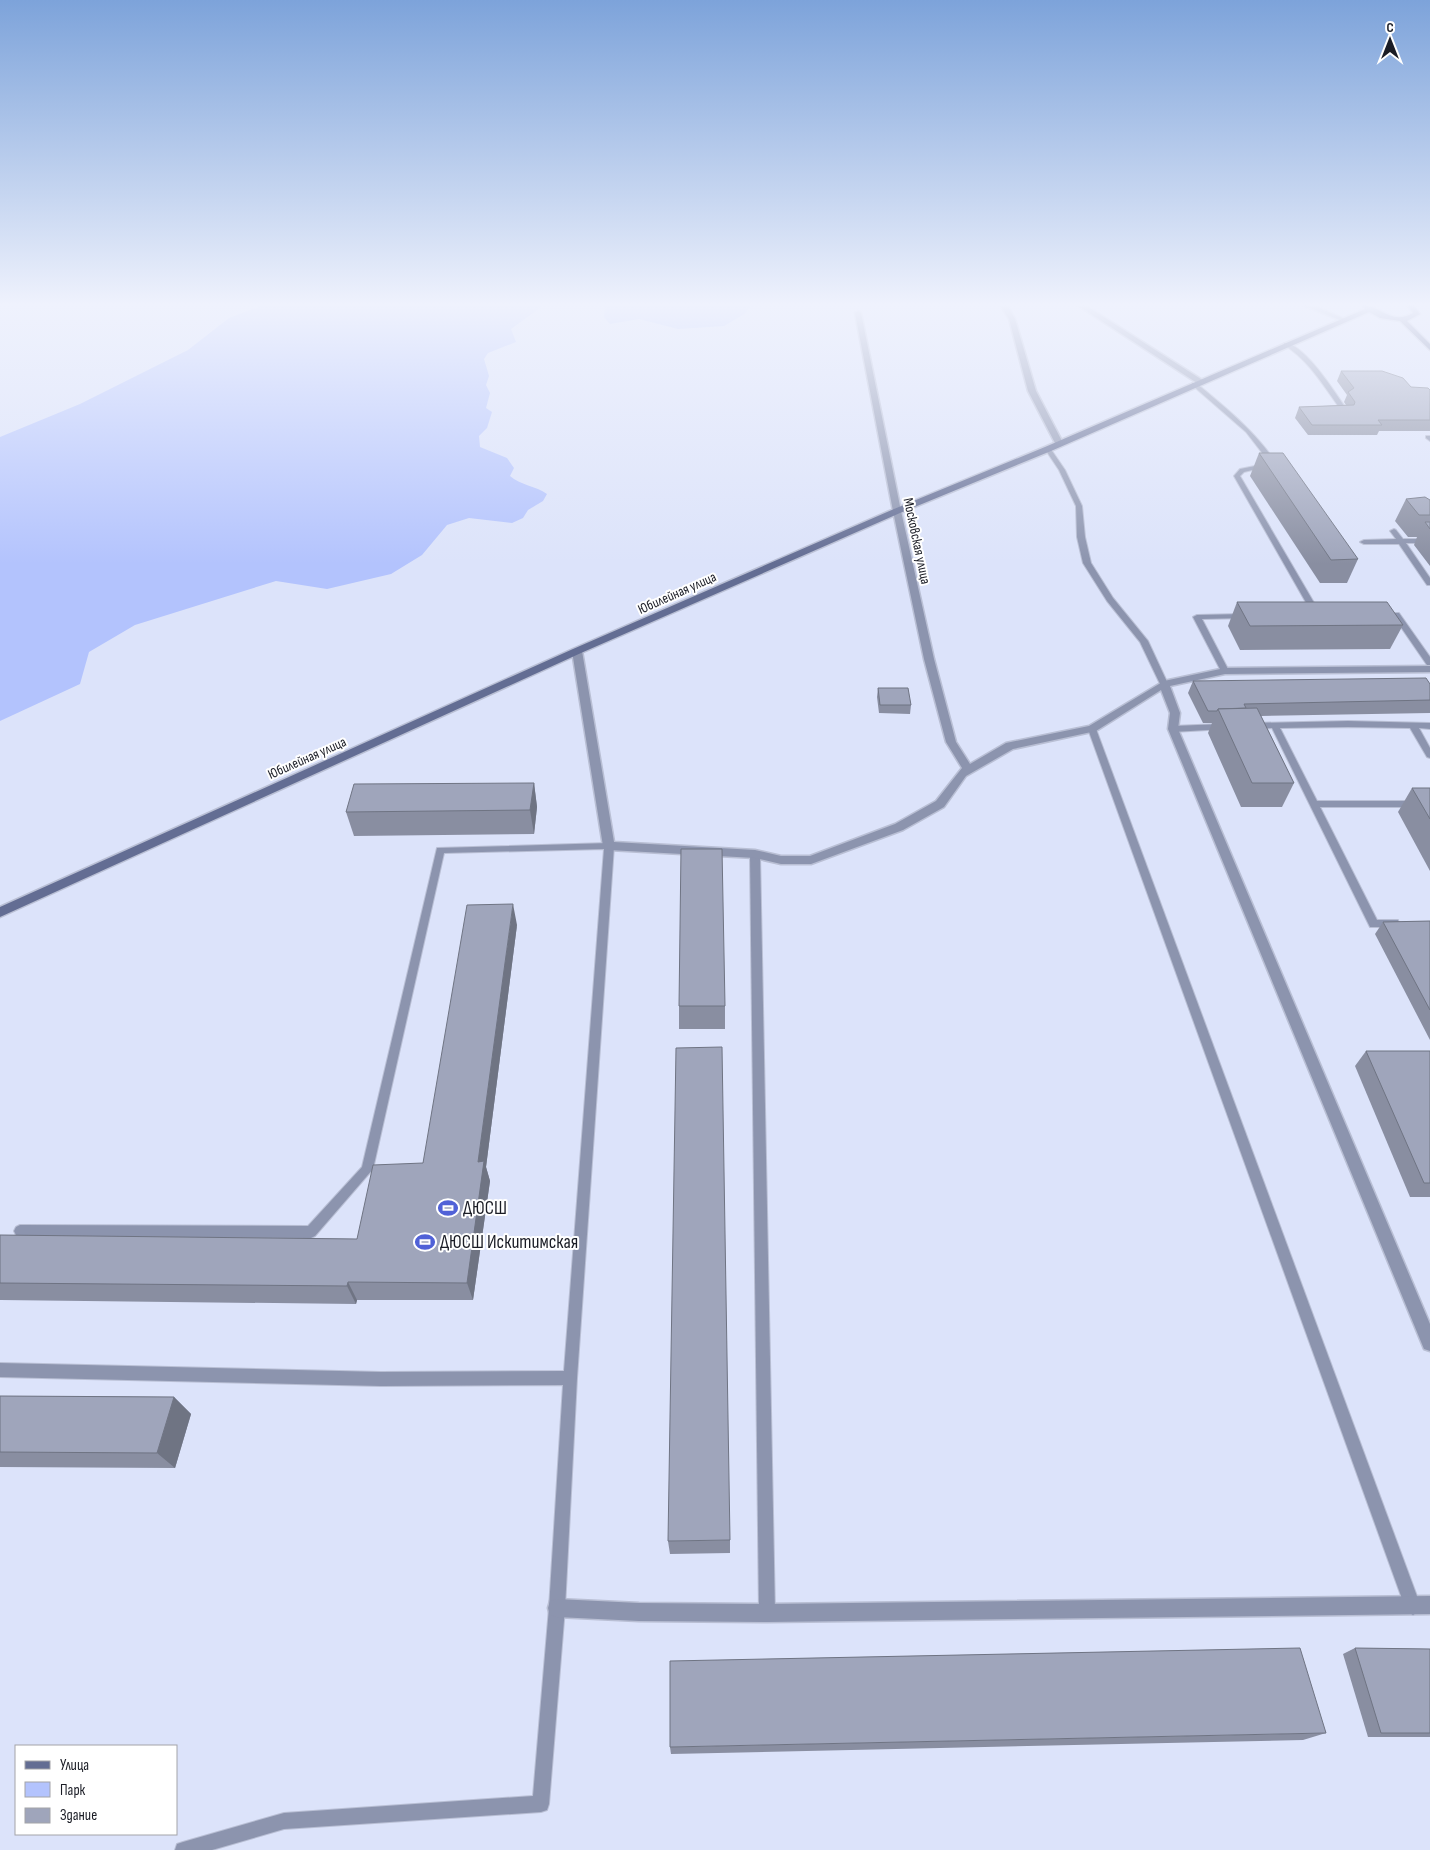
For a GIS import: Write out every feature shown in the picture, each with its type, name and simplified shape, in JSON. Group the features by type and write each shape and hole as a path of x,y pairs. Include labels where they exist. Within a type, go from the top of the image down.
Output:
{"main road":[{"name":"Юбилейная улица","path":"0,912 577,651 897,511 1048,449 1178,391"}],"street":[{"name":"Московская улица","path":"874,391 929,659 951,742 968,770"},
{"path":"1032,391 1059,443"},
{"path":"577,651 609,846 755,854 781,860 811,860 899,827 940,804 962,773 1010,746 1092,729 1164,684 1225,671 1430,669"},
{"path":"1164,684 1175,713 1173,728 1430,1343"},
{"path":"557,1608 639,1612 767,1614 1421,1606"}],"lane":[{"path":"1206,391 1242,424 1264,448 1274,464 1242,470 1236,476 1317,616"},
{"path":"1331,391 1346,413 1336,413"},
{"path":"1048,449 1062,470 1079,506 1081,537 1087,563 1110,599 1144,641 1164,684"},
{"path":"1394,531 1430,583"},
{"path":"1364,542 1430,541"},
{"path":"1307,616 1327,615"},
{"path":"1376,615 1396,615 1430,663"},
{"path":"1225,671 1197,617 1257,616"},
{"path":"1247,726 1348,724 1430,726"},
{"path":"1275,726 1374,924 1402,923"},
{"path":"1413,726 1430,755"},
{"path":"1173,728 1228,727"},
{"path":"1092,729 1421,1606"},
{"path":"1315,804 1430,804"},
{"path":"20,1231 312,1232 367,1169 440,850 609,846 570,1378 557,1608 542,1804 284,1821 184,1850"},
{"path":"755,854 767,1614"},
{"path":"0,1370 381,1379 570,1378"}],"green space":[{"path":"105,391 489,391 486,408 492,412 487,428 479,436 480,447 507,458 514,468 510,476 547,494 543,501 528,510 523,518 512,523 469,518 447,525 422,555 391,574 327,589 276,581 135,625 89,652 80,684 0,721 0,437 80,404"}],"building":[{"path":"1430,391 1430,420 1378,420 1382,425 1312,425 1299,407 1354,405 1355,402 1348,392"},
{"path":"1259,453 1283,453 1358,559 1331,560"},
{"path":"1425,497 1430,500 1430,515 1419,515 1406,499"},
{"path":"1425,522 1430,522 1430,529"},
{"path":"1237,602 1387,602 1403,625 1250,626"},
{"path":"1426,678 1430,684 1430,700 1244,704 1246,708 1218,709 1217,711 1208,711 1193,681"},
{"path":"878,688 908,688 911,705 880,705"},
{"path":"1257,708 1294,783 1252,783 1218,709"},
{"path":"534,783 530,810 346,812 354,784"},
{"path":"1412,788 1430,788 1430,819"},
{"path":"681,849 722,849 725,1006 679,1006"},
{"path":"513,904 478,1162 484,1161 467,1283 348,1282 347,1286 0,1283 0,1235 357,1239 373,1165 423,1163 467,905"},
{"path":"1430,921 1430,1010 1383,922"},
{"path":"722,1047 730,1540 668,1541 676,1048"},
{"path":"1366,1051 1430,1051 1430,1183 1424,1183"},
{"path":"0,1396 174,1397 157,1453 0,1452"},
{"path":"1300,1648 1326,1733 670,1747 670,1661"},
{"path":"1355,1648 1430,1649 1430,1733 1381,1733"}],"place":[{"name":"ДЮСШ","path":"448,1208"},
{"name":"ДЮСШ Искитимская","path":"425,1242"}]}
